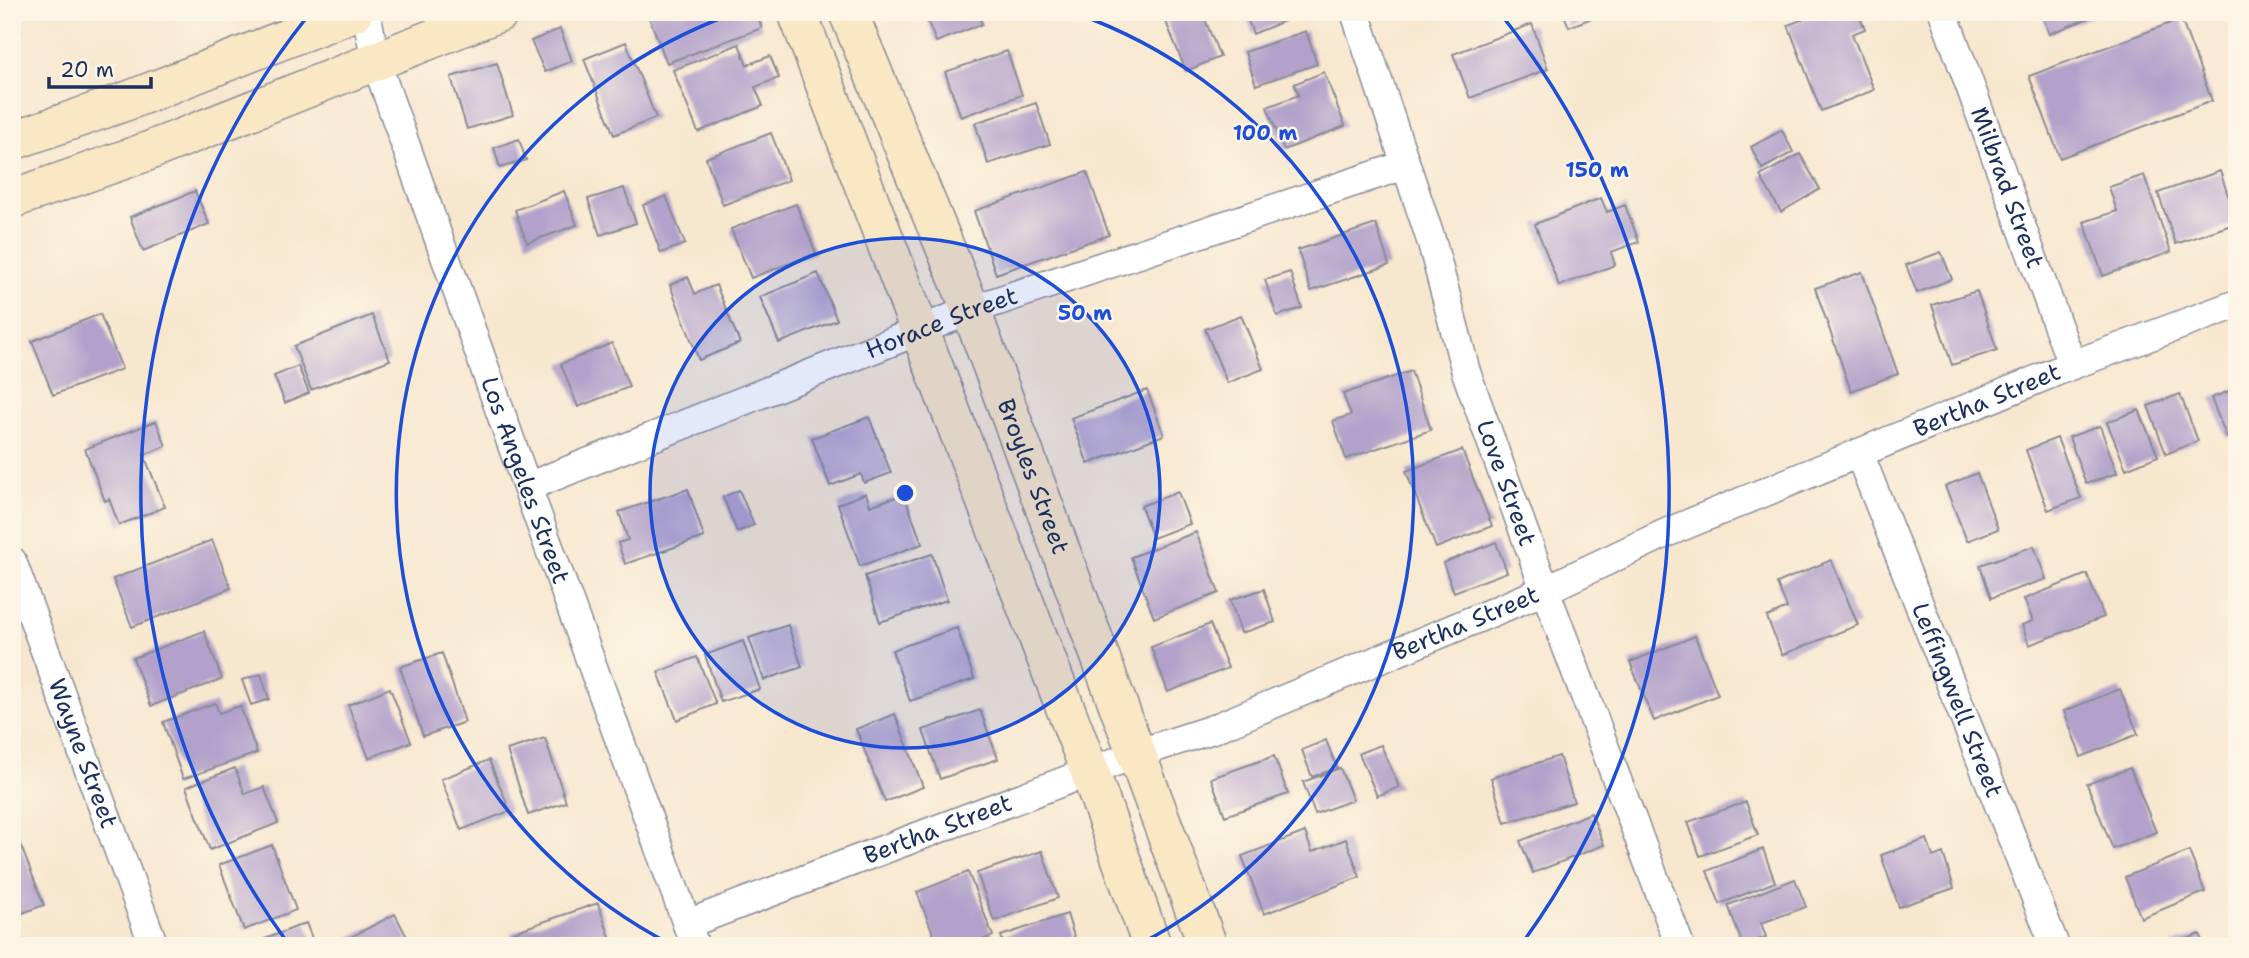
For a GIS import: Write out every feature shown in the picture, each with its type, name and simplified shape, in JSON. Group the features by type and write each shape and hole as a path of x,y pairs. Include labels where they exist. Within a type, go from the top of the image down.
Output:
{"main road":[{"path":"12,141 127,101 354,12"},
{"path":"12,199 146,152 500,12"},
{"path":"797,12 1090,772 1153,946"},
{"name":"Broyles Street","path":"848,12 971,310 1208,946"}],"street":[{"name":"Los Angeles Street","path":"366,12 376,62 527,487 691,935"},
{"name":"Love Street","path":"1355,12 1432,243 1466,372 1545,590 1680,946"},
{"name":"Milbrad Street","path":"1943,12 2072,365"},
{"name":"Horace Street","path":"527,487 971,310 1405,165"},
{"name":"Bertha Street","path":"691,935 1090,772 1213,729 1545,590 1666,533 1858,453 2072,365 2237,304"},
{"name":"Leffingwell Street","path":"1858,453 2054,946"},
{"name":"Wayne Street","path":"12,561 154,946"}],"building":[{"path":"12,12 21,33 12,37"},
{"path":"647,12 756,12 762,28 667,63"},
{"path":"924,12 977,12 982,24 936,42"},
{"path":"1162,12 1202,12 1220,57 1186,71"},
{"path":"1245,12 1284,12 1287,20 1253,34"},
{"path":"1563,12 1607,12 1569,27"},
{"path":"1822,12 1858,12 1865,29 1852,34 1874,90 1821,111 1788,25"},
{"path":"2041,12 2104,12 2049,34"},
{"path":"2181,19 2212,101 2060,158 2029,76"},
{"path":"1532,24 1548,69 1470,98 1453,54"},
{"path":"560,29 572,61 545,72 531,41"},
{"path":"1306,31 1317,64 1256,85 1245,52"},
{"path":"626,42 656,118 614,135 584,59"},
{"path":"739,44 747,65 770,56 779,78 755,87 763,106 698,132 673,70"},
{"path":"1007,51 1022,95 961,117 945,72"},
{"path":"497,63 513,115 467,129 451,77"},
{"path":"1324,72 1345,126 1284,150 1267,107 1299,95 1294,84"},
{"path":"1036,103 1050,144 988,164 975,123"},
{"path":"1782,130 1793,152 1762,169 1751,147"},
{"path":"771,133 789,180 723,205 706,158"},
{"path":"519,139 526,160 500,168 494,148"},
{"path":"1800,154 1820,189 1781,212 1760,176"},
{"path":"2220,171 2237,223 2176,244 2158,193"},
{"path":"1087,172 1109,235 996,274 974,211"},
{"path":"2144,175 2171,252 2103,276 2084,222 2117,211 2109,187"},
{"path":"624,188 636,223 600,235 588,199"},
{"path":"195,191 209,224 143,251 130,217"},
{"path":"564,191 577,225 527,243 515,210"},
{"path":"666,196 685,244 661,253 643,205"},
{"path":"1601,198 1607,212 1625,205 1639,242 1611,252 1615,265 1559,286 1535,224"},
{"path":"796,204 816,253 751,278 731,229"},
{"path":"1376,224 1389,265 1311,291 1298,250"},
{"path":"1941,252 1952,279 1917,293 1906,265"},
{"path":"1290,272 1302,308 1277,316 1265,280"},
{"path":"1862,272 1898,374 1851,391 1815,288"},
{"path":"818,273 837,320 779,343 760,297"},
{"path":"688,277 695,294 716,285 740,343 699,360 670,285"},
{"path":"1977,291 1997,350 1952,365 1932,305"},
{"path":"100,314 122,369 53,395 32,341"},
{"path":"372,315 390,360 311,390 294,346"},
{"path":"1241,315 1263,369 1227,383 1205,329"},
{"path":"612,343 629,387 578,407 561,364"},
{"path":"298,366 309,393 285,403 274,376"},
{"path":"1411,371 1431,430 1346,459 1333,421 1351,415 1343,394"},
{"path":"2237,388 2237,433 2227,438 2211,398"},
{"path":"1147,390 1164,435 1088,464 1071,418"},
{"path":"2180,394 2198,441 2166,454 2148,406"},
{"path":"2139,410 2158,456 2126,469 2107,422"},
{"path":"869,417 891,473 864,483 861,474 830,486 812,438"},
{"path":"156,421 166,446 144,455 165,507 119,525 109,499 105,501 85,449"},
{"path":"2100,426 2117,473 2086,484 2069,437"},
{"path":"2057,438 2081,498 2048,510 2026,450"},
{"path":"1462,450 1492,526 1436,548 1406,471"},
{"path":"1977,473 1998,529 1967,541 1945,486"},
{"path":"688,489 704,537 625,564 618,543 628,540 619,512"},
{"path":"739,490 754,525 737,532 723,497"},
{"path":"1178,492 1190,524 1153,538 1141,506"},
{"path":"866,493 870,506 904,494 922,544 860,566 838,504"},
{"path":"1196,532 1219,593 1154,618 1131,557"},
{"path":"212,540 231,588 132,627 113,579"},
{"path":"1496,542 1507,572 1454,592 1443,563"},
{"path":"2034,546 2046,579 1991,598 1980,565"},
{"path":"932,554 947,600 880,622 865,576"},
{"path":"1831,560 1858,625 1782,655 1767,617 1787,608 1777,583"},
{"path":"2087,574 2104,617 2029,645 2022,625 2033,621 2024,599"},
{"path":"1264,589 1275,622 1241,633 1230,600"},
{"path":"1210,624 1228,668 1168,692 1151,647"},
{"path":"788,625 802,667 764,680 749,638"},
{"path":"957,628 974,679 910,701 892,650"},
{"path":"204,631 222,679 151,706 133,658"},
{"path":"1695,636 1718,695 1654,721 1630,662"},
{"path":"743,641 760,689 721,702 705,655"},
{"path":"442,653 465,722 423,736 400,667"},
{"path":"697,657 716,704 677,720 658,672"},
{"path":"261,674 269,699 251,705 242,680"},
{"path":"390,688 411,742 369,758 348,705"},
{"path":"2120,689 2138,734 2081,757 2064,711"},
{"path":"215,703 219,713 240,706 257,753 183,779 163,722"},
{"path":"980,710 998,759 940,779 923,730"},
{"path":"895,714 923,787 885,802 856,729"},
{"path":"545,738 566,802 528,815 507,750"},
{"path":"1326,740 1337,768 1312,777 1302,750"},
{"path":"1381,745 1399,787 1377,796 1359,753"},
{"path":"1274,756 1288,794 1225,816 1211,778"},
{"path":"1559,756 1574,802 1505,823 1491,778"},
{"path":"489,760 510,811 461,830 441,779"},
{"path":"235,768 245,794 264,787 278,823 210,850 186,787"},
{"path":"1340,768 1353,800 1315,814 1303,782"},
{"path":"2130,768 2156,832 2113,849 2087,784"},
{"path":"1746,802 1758,835 1700,856 1688,822"},
{"path":"1591,813 1604,845 1533,873 1520,841"},
{"path":"1305,832 1312,852 1346,839 1360,877 1264,914 1242,856"},
{"path":"1927,839 1933,857 1943,853 1954,888 1899,907 1881,855"},
{"path":"19,841 44,905 12,917 12,844"},
{"path":"272,845 296,910 244,930 219,865"},
{"path":"1763,849 1775,882 1720,904 1707,871"},
{"path":"1042,851 1058,898 994,921 977,873"},
{"path":"2189,851 2205,892 2141,918 2125,877"},
{"path":"968,872 993,936 968,946 938,946 917,892"},
{"path":"1795,879 1806,907 1761,923 1766,937 1743,946 1728,905"},
{"path":"598,903 613,946 515,946 511,933"},
{"path":"395,914 408,939 396,946 341,946 339,943"},
{"path":"1067,914 1077,946 1004,946 1001,936"},
{"path":"306,923 315,946 247,946"},
{"path":"2200,934 2205,946 2169,946"}]}
